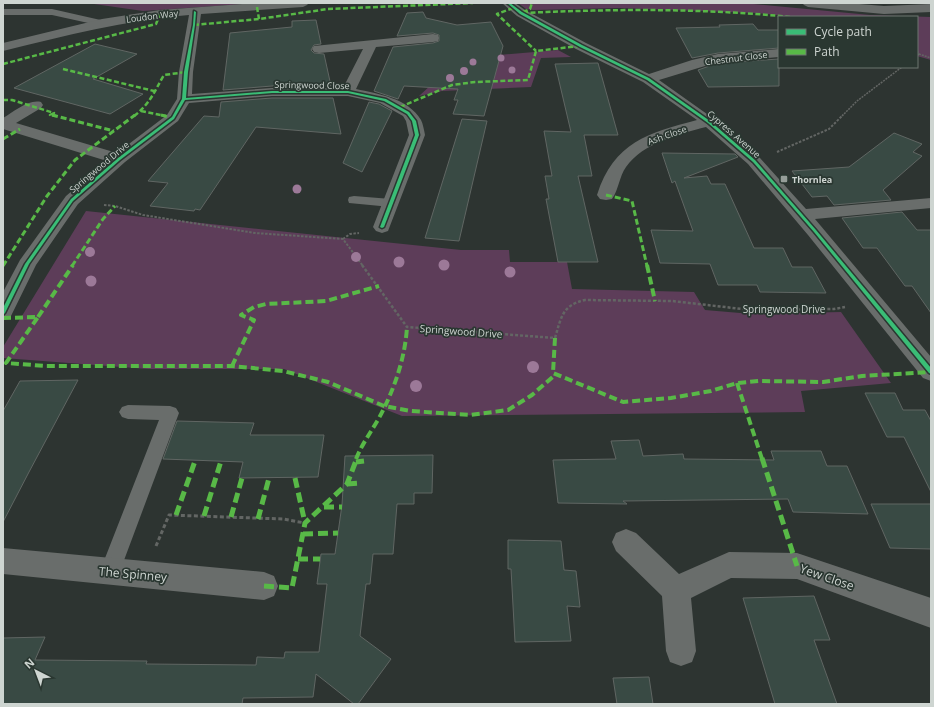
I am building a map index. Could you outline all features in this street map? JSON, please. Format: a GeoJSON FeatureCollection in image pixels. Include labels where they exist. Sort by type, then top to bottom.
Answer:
{"type":"FeatureCollection","features":[{"type":"Feature","properties":{"kind":"street","name":"Loudon Way"},"geometry":{"type":"LineString","coordinates":[[3,47],[102,23],[160,14],[303,3]]}},
{"type":"Feature","properties":{"kind":"street","name":"Cypress Avenue"},"geometry":{"type":"LineString","coordinates":[[508,3],[521,13],[648,80],[709,122],[754,161],[801,215],[931,372]]}},
{"type":"Feature","properties":{"kind":"street"},"geometry":{"type":"LineString","coordinates":[[808,3],[884,10],[931,8]]}},
{"type":"Feature","properties":{"kind":"street","name":"Springwood Drive"},"geometry":{"type":"LineString","coordinates":[[3,313],[27,264],[72,200],[119,159],[174,118],[184,98],[186,72],[195,12]]}},
{"type":"Feature","properties":{"kind":"street"},"geometry":{"type":"LineString","coordinates":[[319,49],[433,38]]}},
{"type":"Feature","properties":{"kind":"street","name":"Springwood Close"},"geometry":{"type":"LineString","coordinates":[[348,92],[371,45]]}},
{"type":"Feature","properties":{"kind":"street","name":"Chestnut Close"},"geometry":{"type":"LineString","coordinates":[[648,80],[697,63],[718,58],[778,53]]}},
{"type":"Feature","properties":{"kind":"street","name":"Springwood Close"},"geometry":{"type":"LineString","coordinates":[[184,98],[272,92],[348,92],[385,100],[408,113],[414,120],[417,135],[382,227]]}},
{"type":"Feature","properties":{"kind":"street","name":"Springwood Drive"},"geometry":{"type":"LineString","coordinates":[[4,124],[36,105]]}},
{"type":"Feature","properties":{"kind":"street","name":"Ash Close"},"geometry":{"type":"LineString","coordinates":[[606,196],[608,183],[620,162],[645,142],[670,132],[709,122]]}},
{"type":"Feature","properties":{"kind":"street","name":"Springwood Drive"},"geometry":{"type":"LineString","coordinates":[[4,124],[119,159]]}},
{"type":"Feature","properties":{"kind":"street"},"geometry":{"type":"LineString","coordinates":[[801,215],[931,203]]}},
{"type":"Feature","properties":{"kind":"street"},"geometry":{"type":"LineString","coordinates":[[626,542],[676,590],[681,651]]}},
{"type":"Feature","properties":{"kind":"street","name":"The Spinney"},"geometry":{"type":"LineString","coordinates":[[3,562],[114,561],[264,586]]}},
{"type":"Feature","properties":{"kind":"street","name":"Yew Close"},"geometry":{"type":"LineString","coordinates":[[676,590],[729,565],[797,566],[931,613]]}},
{"type":"Feature","properties":{"kind":"lane"},"geometry":{"type":"LineString","coordinates":[[3,12],[52,12],[102,23]]}},
{"type":"Feature","properties":{"kind":"lane"},"geometry":{"type":"LineString","coordinates":[[354,200],[391,203]]}},
{"type":"Feature","properties":{"kind":"lane"},"geometry":{"type":"LineString","coordinates":[[114,561],[170,413],[128,412]]}},
{"type":"Feature","properties":{"kind":"path"},"geometry":{"type":"LineString","coordinates":[[918,55],[931,58]]}},
{"type":"Feature","properties":{"kind":"path"},"geometry":{"type":"LineString","coordinates":[[754,161],[829,129],[857,101],[901,68]]}},
{"type":"Feature","properties":{"kind":"path"},"geometry":{"type":"LineString","coordinates":[[114,561],[152,554],[169,515],[283,519],[305,523]]}},
{"type":"Feature","properties":{"kind":"shaded area"},"geometry":{"type":"Polygon","coordinates":[[[87,3],[261,3],[143,11],[87,3]]]}},
{"type":"Feature","properties":{"kind":"shaded area"},"geometry":{"type":"Polygon","coordinates":[[[518,3],[743,3],[870,15],[900,16],[787,16],[756,13],[620,8],[526,9],[518,3]]]}},
{"type":"Feature","properties":{"kind":"shaded area"},"geometry":{"type":"Polygon","coordinates":[[[918,17],[931,17],[931,60],[918,56],[918,17]]]}},
{"type":"Feature","properties":{"kind":"shaded area"},"geometry":{"type":"Polygon","coordinates":[[[558,50],[571,57],[541,58],[531,87],[442,91],[419,96],[431,85],[439,60],[558,50]]]}},
{"type":"Feature","properties":{"kind":"shaded area"},"geometry":{"type":"Polygon","coordinates":[[[86,211],[461,250],[509,250],[510,262],[567,262],[572,289],[694,292],[705,310],[752,314],[841,312],[891,383],[801,391],[805,412],[402,416],[284,369],[148,369],[3,358],[3,347],[86,211]]]}},
{"type":"Feature","properties":{"kind":"building"},"geometry":{"type":"Polygon","coordinates":[[[423,12],[426,18],[457,25],[491,22],[503,46],[484,116],[453,114],[458,100],[454,100],[458,89],[404,86],[398,99],[374,91],[393,47],[433,43],[439,41],[439,35],[433,33],[397,36],[407,13],[423,12]]]}},
{"type":"Feature","properties":{"kind":"building"},"geometry":{"type":"Polygon","coordinates":[[[316,20],[321,44],[314,45],[311,50],[314,53],[324,54],[331,86],[272,86],[223,90],[230,33],[292,27],[292,21],[316,20]]]}},
{"type":"Feature","properties":{"kind":"building"},"geometry":{"type":"Polygon","coordinates":[[[753,24],[758,30],[778,30],[778,48],[718,53],[692,58],[676,28],[720,27],[719,25],[753,24]]]}},
{"type":"Feature","properties":{"kind":"building"},"geometry":{"type":"Polygon","coordinates":[[[95,44],[137,54],[93,79],[143,94],[110,114],[14,88],[95,44]]]}},
{"type":"Feature","properties":{"kind":"building"},"geometry":{"type":"Polygon","coordinates":[[[778,59],[779,86],[708,87],[698,70],[718,63],[778,59]]]}},
{"type":"Feature","properties":{"kind":"building"},"geometry":{"type":"Polygon","coordinates":[[[598,63],[618,135],[584,135],[592,176],[578,176],[598,262],[558,262],[546,199],[549,199],[545,176],[552,176],[544,131],[571,132],[555,64],[598,63]]]}},
{"type":"Feature","properties":{"kind":"building"},"geometry":{"type":"Polygon","coordinates":[[[272,98],[333,98],[341,134],[256,127],[200,210],[195,209],[194,211],[150,206],[168,183],[148,181],[204,116],[219,117],[221,102],[272,98]]]}},
{"type":"Feature","properties":{"kind":"building"},"geometry":{"type":"Polygon","coordinates":[[[369,102],[379,104],[392,111],[362,172],[343,163],[369,102]]]}},
{"type":"Feature","properties":{"kind":"building"},"geometry":{"type":"Polygon","coordinates":[[[462,119],[487,121],[459,241],[425,238],[462,119]]]}},
{"type":"Feature","properties":{"kind":"building"},"geometry":{"type":"Polygon","coordinates":[[[894,133],[922,144],[913,152],[922,156],[883,190],[891,200],[834,205],[827,196],[812,197],[792,171],[849,167],[894,133]]]}},
{"type":"Feature","properties":{"kind":"building"},"geometry":{"type":"Polygon","coordinates":[[[662,153],[735,154],[738,157],[684,178],[707,176],[711,184],[725,184],[754,248],[783,248],[792,267],[812,267],[826,293],[760,292],[757,285],[718,285],[710,264],[660,263],[651,230],[693,231],[675,181],[672,183],[662,153]]]}},
{"type":"Feature","properties":{"kind":"building"},"geometry":{"type":"Polygon","coordinates":[[[902,212],[917,230],[931,230],[931,313],[912,286],[905,286],[877,248],[863,248],[842,218],[902,212]]]}},
{"type":"Feature","properties":{"kind":"building"},"geometry":{"type":"Polygon","coordinates":[[[78,380],[3,522],[3,411],[20,381],[78,380]]]}},
{"type":"Feature","properties":{"kind":"building"},"geometry":{"type":"Polygon","coordinates":[[[865,393],[895,393],[903,410],[925,410],[931,421],[931,492],[904,437],[887,437],[865,393]]]}},
{"type":"Feature","properties":{"kind":"building"},"geometry":{"type":"Polygon","coordinates":[[[177,421],[254,423],[250,435],[324,435],[318,477],[239,478],[243,462],[163,459],[177,421]]]}},
{"type":"Feature","properties":{"kind":"building"},"geometry":{"type":"Polygon","coordinates":[[[639,440],[643,456],[683,454],[684,459],[774,460],[771,451],[821,451],[827,466],[847,466],[868,514],[793,512],[788,499],[623,501],[627,504],[558,503],[553,460],[616,459],[611,441],[639,440]]]}},
{"type":"Feature","properties":{"kind":"building"},"geometry":{"type":"Polygon","coordinates":[[[433,455],[432,493],[414,493],[414,504],[397,504],[393,554],[373,554],[370,584],[366,584],[360,636],[391,659],[358,704],[354,704],[316,674],[313,697],[243,698],[242,704],[3,704],[3,638],[45,637],[35,660],[147,661],[146,664],[256,665],[257,657],[284,658],[285,652],[319,652],[327,584],[317,584],[321,554],[335,554],[342,505],[345,456],[433,455]]]}},
{"type":"Feature","properties":{"kind":"building"},"geometry":{"type":"Polygon","coordinates":[[[871,504],[931,504],[931,549],[890,548],[871,504]]]}},
{"type":"Feature","properties":{"kind":"building"},"geometry":{"type":"Polygon","coordinates":[[[508,540],[561,541],[564,570],[576,571],[580,607],[567,606],[571,641],[515,642],[511,569],[508,569],[508,540]]]}},
{"type":"Feature","properties":{"kind":"building"},"geometry":{"type":"Polygon","coordinates":[[[814,596],[830,640],[814,640],[837,704],[775,704],[743,598],[814,596]]]}},
{"type":"Feature","properties":{"kind":"building"},"geometry":{"type":"Polygon","coordinates":[[[649,677],[653,704],[617,704],[613,678],[649,677]]]}},
{"type":"Feature","properties":{"kind":"marked path"},"geometry":{"type":"LineString","coordinates":[[194,25],[259,19],[328,9],[473,3]]}},
{"type":"Feature","properties":{"kind":"marked path"},"geometry":{"type":"LineString","coordinates":[[523,12],[530,9],[532,3]]}},
{"type":"Feature","properties":{"kind":"marked path"},"geometry":{"type":"LineString","coordinates":[[257,7],[259,19]]}},
{"type":"Feature","properties":{"kind":"marked path"},"geometry":{"type":"LineString","coordinates":[[513,8],[497,14],[536,51]]}},
{"type":"Feature","properties":{"kind":"marked path"},"geometry":{"type":"LineString","coordinates":[[523,13],[690,10],[779,16]]}},
{"type":"Feature","properties":{"kind":"marked path"},"geometry":{"type":"LineString","coordinates":[[3,64],[156,24],[160,14]]}},
{"type":"Feature","properties":{"kind":"marked path"},"geometry":{"type":"LineString","coordinates":[[400,107],[452,85],[475,82],[528,80],[536,51],[579,46]]}},
{"type":"Feature","properties":{"kind":"marked path"},"geometry":{"type":"LineString","coordinates":[[63,69],[154,91]]}},
{"type":"Feature","properties":{"kind":"marked path"},"geometry":{"type":"LineString","coordinates":[[3,266],[47,196],[75,160],[141,111],[153,97],[154,91],[164,75],[186,72]]}},
{"type":"Feature","properties":{"kind":"marked path"},"geometry":{"type":"LineString","coordinates":[[3,100],[12,100],[54,113],[50,115],[114,131]]}},
{"type":"Feature","properties":{"kind":"marked path"},"geometry":{"type":"LineString","coordinates":[[141,111],[173,118]]}},
{"type":"Feature","properties":{"kind":"marked path"},"geometry":{"type":"LineString","coordinates":[[3,139],[20,129]]}},
{"type":"Feature","properties":{"kind":"marked path"},"geometry":{"type":"LineString","coordinates":[[606,195],[632,201],[655,301]]}},
{"type":"Feature","properties":{"kind":"marked path"},"geometry":{"type":"LineString","coordinates":[[38,317],[103,219],[115,206]]}},
{"type":"Feature","properties":{"kind":"marked path"},"geometry":{"type":"LineString","coordinates":[[232,366],[254,320],[241,315],[254,307],[266,304],[326,301],[379,286]]}},
{"type":"Feature","properties":{"kind":"marked path"},"geometry":{"type":"LineString","coordinates":[[3,318],[38,317],[6,363],[46,366],[232,366],[283,371],[328,382],[384,406],[411,411],[470,415],[508,410],[532,395],[556,374]]}},
{"type":"Feature","properties":{"kind":"marked path"},"geometry":{"type":"LineString","coordinates":[[264,586],[292,588],[305,523],[347,484],[361,446],[378,420],[392,392],[406,341],[407,327]]}},
{"type":"Feature","properties":{"kind":"marked path"},"geometry":{"type":"LineString","coordinates":[[555,338],[553,373],[623,402],[671,398],[711,391],[737,383],[759,381],[823,382],[862,376],[931,372]]}},
{"type":"Feature","properties":{"kind":"marked path"},"geometry":{"type":"LineString","coordinates":[[737,383],[797,566]]}},
{"type":"Feature","properties":{"kind":"marked path"},"geometry":{"type":"LineString","coordinates":[[176,515],[195,461]]}},
{"type":"Feature","properties":{"kind":"marked path"},"geometry":{"type":"LineString","coordinates":[[204,516],[221,461]]}},
{"type":"Feature","properties":{"kind":"marked path"},"geometry":{"type":"LineString","coordinates":[[356,462],[364,461]]}},
{"type":"Feature","properties":{"kind":"marked path"},"geometry":{"type":"LineString","coordinates":[[231,517],[242,478]]}},
{"type":"Feature","properties":{"kind":"marked path"},"geometry":{"type":"LineString","coordinates":[[258,519],[269,478]]}},
{"type":"Feature","properties":{"kind":"marked path"},"geometry":{"type":"LineString","coordinates":[[295,478],[305,523]]}},
{"type":"Feature","properties":{"kind":"marked path"},"geometry":{"type":"LineString","coordinates":[[347,484],[361,483]]}},
{"type":"Feature","properties":{"kind":"marked path"},"geometry":{"type":"LineString","coordinates":[[324,507],[342,507]]}},
{"type":"Feature","properties":{"kind":"marked path"},"geometry":{"type":"LineString","coordinates":[[303,534],[338,533]]}},
{"type":"Feature","properties":{"kind":"marked path"},"geometry":{"type":"LineString","coordinates":[[298,559],[320,559]]}},
{"type":"Feature","properties":{"kind":"cycle path"},"geometry":{"type":"LineString","coordinates":[[508,3],[521,13],[581,46],[648,79],[709,122],[754,161],[815,231],[931,372]]}},
{"type":"Feature","properties":{"kind":"cycle path"},"geometry":{"type":"LineString","coordinates":[[3,313],[27,264],[72,200],[119,159],[173,118],[184,99],[186,72],[195,12]]}},
{"type":"Feature","properties":{"kind":"cycle path"},"geometry":{"type":"LineString","coordinates":[[184,99],[272,92],[348,92],[385,100],[408,113],[414,121],[417,135],[382,227]]}},
{"type":"Feature","properties":{"kind":"place","name":"Thornlea"},"geometry":{"type":"Point","coordinates":[784,179]}}]}
